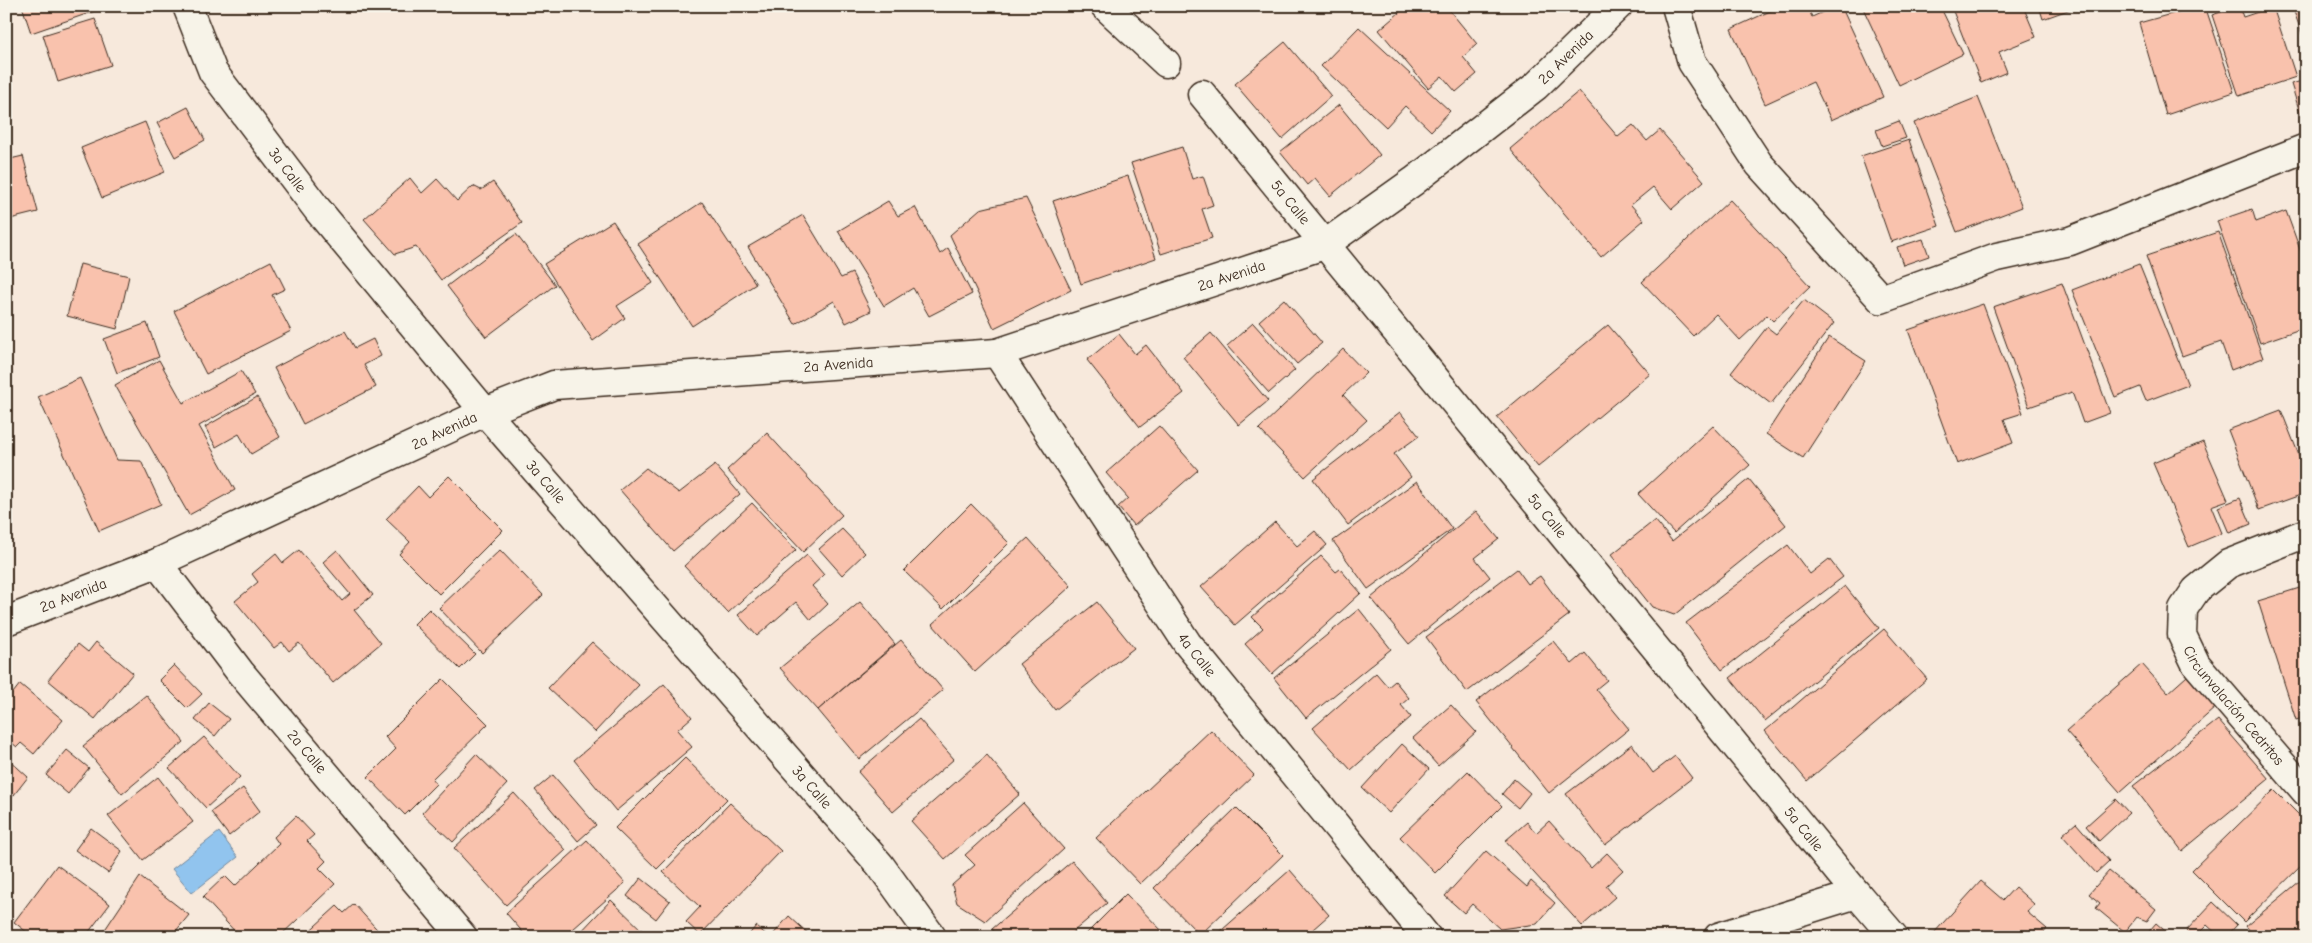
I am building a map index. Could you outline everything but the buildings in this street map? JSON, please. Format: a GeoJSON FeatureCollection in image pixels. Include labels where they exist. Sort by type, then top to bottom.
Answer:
{"type":"FeatureCollection","features":[{"type":"Feature","properties":{"kind":"street","name":"3a Calle"},"geometry":{"type":"LineString","coordinates":[[187,6],[213,72],[317,209],[485,412],[880,865],[932,937]]}},
{"type":"Feature","properties":{"kind":"street"},"geometry":{"type":"LineString","coordinates":[[1105,6],[1166,63]]}},
{"type":"Feature","properties":{"kind":"street","name":"2a Avenida"},"geometry":{"type":"LineString","coordinates":[[6,622],[157,563],[485,412],[554,385],[997,353],[1324,245],[1414,181],[1536,86],[1618,6]]}},
{"type":"Feature","properties":{"kind":"street"},"geometry":{"type":"LineString","coordinates":[[1676,6],[1692,62],[1759,164],[1881,298],[1997,257],[2070,241],[2306,148]]}},
{"type":"Feature","properties":{"kind":"street","name":"5a Calle"},"geometry":{"type":"LineString","coordinates":[[1202,94],[1324,245],[1894,937]]}},
{"type":"Feature","properties":{"kind":"street","name":"4a Calle"},"geometry":{"type":"LineString","coordinates":[[997,353],[1187,644],[1427,937]]}},
{"type":"Feature","properties":{"kind":"street","name":"Circunvalación Cedritos"},"geometry":{"type":"LineString","coordinates":[[2306,533],[2228,564],[2196,590],[2183,610],[2182,635],[2196,664],[2306,792]]}},
{"type":"Feature","properties":{"kind":"street","name":"2a Calle"},"geometry":{"type":"LineString","coordinates":[[157,563],[240,672],[463,937]]}},
{"type":"Feature","properties":{"kind":"street"},"geometry":{"type":"LineString","coordinates":[[1718,937],[1857,894]]}},
{"type":"Feature","properties":{"kind":"water"},"geometry":{"type":"Polygon","coordinates":[[[219,832],[238,857],[192,893],[172,869],[219,832]]]}}]}
